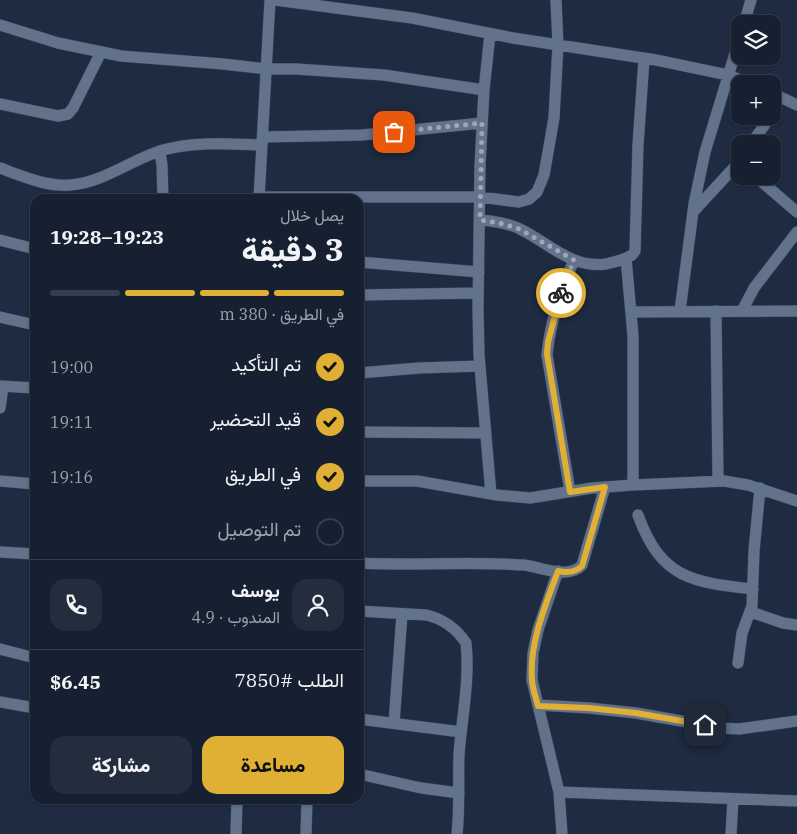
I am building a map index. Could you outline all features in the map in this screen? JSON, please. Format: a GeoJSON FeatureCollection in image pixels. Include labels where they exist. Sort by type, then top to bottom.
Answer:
{"type":"FeatureCollection","features":[{"type":"Feature","properties":{"kind":"street"},"geometry":{"type":"LineString","coordinates":[[259,194],[270,0]]}},
{"type":"Feature","properties":{"kind":"street"},"geometry":{"type":"LineString","coordinates":[[275,0],[412,18],[490,34],[644,59],[731,76]]}},
{"type":"Feature","properties":{"kind":"street"},"geometry":{"type":"LineString","coordinates":[[364,198],[480,197],[518,202],[529,199],[537,192],[544,175],[554,118],[558,45],[556,0]]}},
{"type":"Feature","properties":{"kind":"street"},"geometry":{"type":"LineString","coordinates":[[747,15],[751,0]]}},
{"type":"Feature","properties":{"kind":"street"},"geometry":{"type":"LineString","coordinates":[[0,25],[58,43],[121,56],[266,69],[384,74],[484,90]]}},
{"type":"Feature","properties":{"kind":"street"},"geometry":{"type":"LineString","coordinates":[[490,34],[482,123],[478,293],[480,366],[492,494]]}},
{"type":"Feature","properties":{"kind":"street"},"geometry":{"type":"LineString","coordinates":[[0,104],[58,116],[68,114],[73,108],[101,52]]}},
{"type":"Feature","properties":{"kind":"street"},"geometry":{"type":"LineString","coordinates":[[480,220],[519,229],[574,260],[591,265],[599,265],[632,255],[635,251],[638,145],[644,59]]}},
{"type":"Feature","properties":{"kind":"street"},"geometry":{"type":"LineString","coordinates":[[680,312],[693,212],[705,152],[731,65]]}},
{"type":"Feature","properties":{"kind":"street"},"geometry":{"type":"LineString","coordinates":[[781,96],[797,105]]}},
{"type":"Feature","properties":{"kind":"street"},"geometry":{"type":"LineString","coordinates":[[781,104],[785,98]]}},
{"type":"Feature","properties":{"kind":"street"},"geometry":{"type":"LineString","coordinates":[[0,168],[42,182],[69,185],[96,178],[160,152],[175,148],[210,144],[362,135],[482,123]]}},
{"type":"Feature","properties":{"kind":"street"},"geometry":{"type":"LineString","coordinates":[[160,152],[163,194]]}},
{"type":"Feature","properties":{"kind":"street"},"geometry":{"type":"LineString","coordinates":[[693,212],[731,171]]}},
{"type":"Feature","properties":{"kind":"street"},"geometry":{"type":"LineString","coordinates":[[766,185],[797,212]]}},
{"type":"Feature","properties":{"kind":"street"},"geometry":{"type":"LineString","coordinates":[[742,311],[754,288],[797,232]]}},
{"type":"Feature","properties":{"kind":"street"},"geometry":{"type":"LineString","coordinates":[[1,244],[30,248]]}},
{"type":"Feature","properties":{"kind":"street"},"geometry":{"type":"LineString","coordinates":[[626,258],[633,336],[633,485]]}},
{"type":"Feature","properties":{"kind":"street"},"geometry":{"type":"LineString","coordinates":[[570,492],[547,354],[548,342],[562,289],[574,260]]}},
{"type":"Feature","properties":{"kind":"street"},"geometry":{"type":"LineString","coordinates":[[364,262],[479,272]]}},
{"type":"Feature","properties":{"kind":"street"},"geometry":{"type":"LineString","coordinates":[[364,295],[478,293]]}},
{"type":"Feature","properties":{"kind":"street"},"geometry":{"type":"LineString","coordinates":[[716,311],[718,481]]}},
{"type":"Feature","properties":{"kind":"street"},"geometry":{"type":"LineString","coordinates":[[631,312],[797,311]]}},
{"type":"Feature","properties":{"kind":"street"},"geometry":{"type":"LineString","coordinates":[[0,317],[30,324]]}},
{"type":"Feature","properties":{"kind":"street"},"geometry":{"type":"LineString","coordinates":[[364,373],[480,366]]}},
{"type":"Feature","properties":{"kind":"street"},"geometry":{"type":"LineString","coordinates":[[0,408],[2,386],[30,388]]}},
{"type":"Feature","properties":{"kind":"street"},"geometry":{"type":"LineString","coordinates":[[364,432],[486,433]]}},
{"type":"Feature","properties":{"kind":"street"},"geometry":{"type":"LineString","coordinates":[[0,481],[30,484]]}},
{"type":"Feature","properties":{"kind":"street"},"geometry":{"type":"LineString","coordinates":[[364,481],[417,481],[492,494],[530,498],[605,487],[718,481],[760,488],[797,501]]}},
{"type":"Feature","properties":{"kind":"street"},"geometry":{"type":"LineString","coordinates":[[364,563],[506,564],[571,572],[582,566],[605,487]]}},
{"type":"Feature","properties":{"kind":"street"},"geometry":{"type":"LineString","coordinates":[[738,663],[742,633],[751,612],[754,589],[754,551],[760,488]]}},
{"type":"Feature","properties":{"kind":"street"},"geometry":{"type":"LineString","coordinates":[[638,515],[645,535],[655,551],[677,571],[692,579],[715,585],[754,589]]}},
{"type":"Feature","properties":{"kind":"street"},"geometry":{"type":"LineString","coordinates":[[0,552],[30,554]]}},
{"type":"Feature","properties":{"kind":"street"},"geometry":{"type":"LineString","coordinates":[[558,571],[546,605],[533,653],[532,680],[559,792],[562,834]]}},
{"type":"Feature","properties":{"kind":"street"},"geometry":{"type":"LineString","coordinates":[[364,610],[426,615],[437,618],[450,625],[466,643],[466,682],[457,834]]}},
{"type":"Feature","properties":{"kind":"street"},"geometry":{"type":"LineString","coordinates":[[751,612],[797,625]]}},
{"type":"Feature","properties":{"kind":"street"},"geometry":{"type":"LineString","coordinates":[[394,723],[402,614]]}},
{"type":"Feature","properties":{"kind":"street"},"geometry":{"type":"LineString","coordinates":[[0,648],[30,657]]}},
{"type":"Feature","properties":{"kind":"street"},"geometry":{"type":"LineString","coordinates":[[0,702],[30,707]]}},
{"type":"Feature","properties":{"kind":"street"},"geometry":{"type":"LineString","coordinates":[[538,706],[589,708],[636,713],[721,728],[739,729],[797,721]]}},
{"type":"Feature","properties":{"kind":"street"},"geometry":{"type":"LineString","coordinates":[[364,720],[462,732]]}},
{"type":"Feature","properties":{"kind":"street"},"geometry":{"type":"LineString","coordinates":[[364,775],[421,788],[459,793]]}},
{"type":"Feature","properties":{"kind":"street"},"geometry":{"type":"LineString","coordinates":[[559,792],[797,801]]}},
{"type":"Feature","properties":{"kind":"street"},"geometry":{"type":"LineString","coordinates":[[732,834],[733,799]]}},
{"type":"Feature","properties":{"kind":"street"},"geometry":{"type":"LineString","coordinates":[[236,834],[237,804]]}},
{"type":"Feature","properties":{"kind":"street"},"geometry":{"type":"LineString","coordinates":[[306,834],[307,804]]}},
{"type":"Feature","properties":{"kind":"way so far"},"geometry":{"type":"LineString","coordinates":[[394,132],[482,123],[480,220],[494,221],[519,229],[574,260],[561,293]]}},
{"type":"Feature","properties":{"kind":"route"},"geometry":{"type":"LineString","coordinates":[[561,293],[548,342],[547,354],[570,492],[605,487],[582,566],[571,572],[558,571],[538,630],[533,653],[532,680],[538,706],[589,708],[636,713],[705,725]]}}]}
